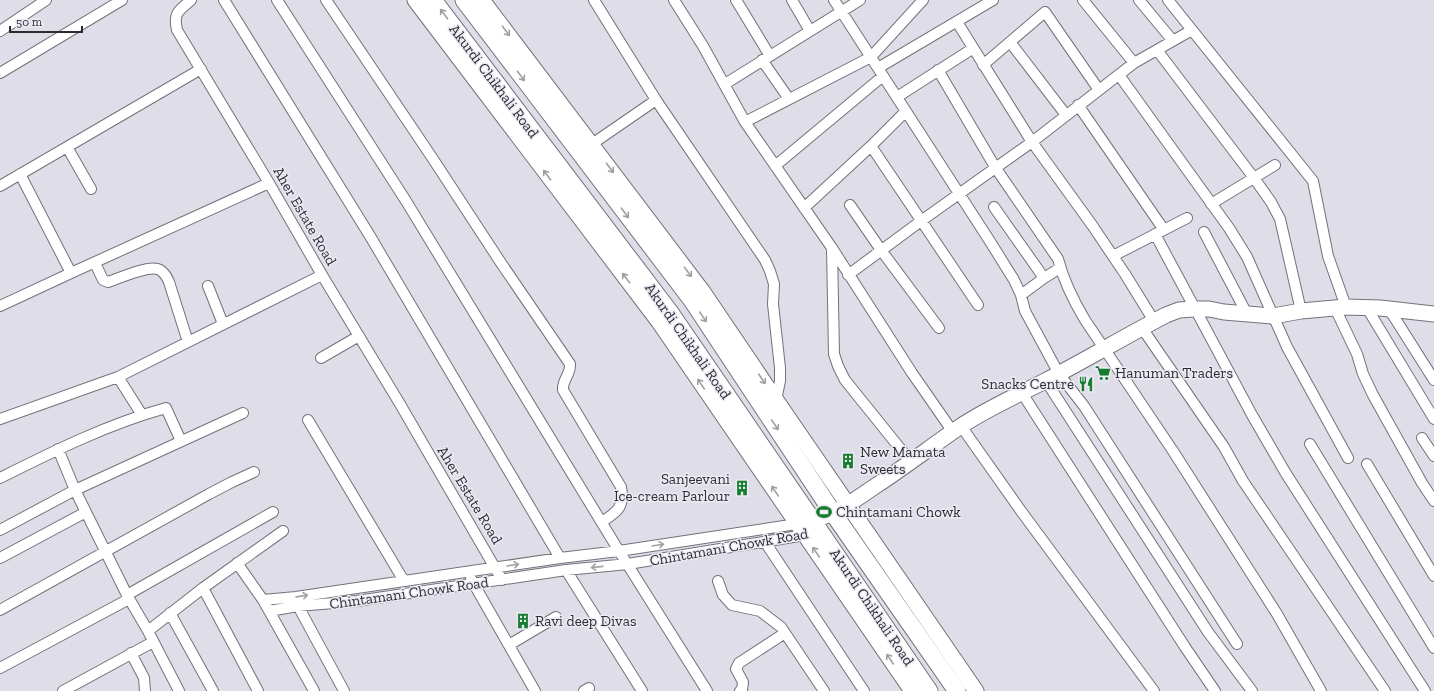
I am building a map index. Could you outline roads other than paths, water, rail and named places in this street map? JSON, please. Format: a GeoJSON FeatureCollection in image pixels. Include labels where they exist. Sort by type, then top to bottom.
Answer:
{"type":"FeatureCollection","features":[{"type":"Feature","properties":{"kind":"main road","name":"Akurdi Chikhali Road"},"geometry":{"type":"LineString","coordinates":[[433,0],[671,314],[808,528],[929,691]]}},
{"type":"Feature","properties":{"kind":"main road","name":"Akurdi Chikhali Road"},"geometry":{"type":"LineString","coordinates":[[464,0],[692,300],[837,517],[957,691]]}},
{"type":"Feature","properties":{"kind":"street"},"geometry":{"type":"LineString","coordinates":[[0,31],[46,0]]}},
{"type":"Feature","properties":{"kind":"street"},"geometry":{"type":"LineString","coordinates":[[0,73],[122,0]]}},
{"type":"Feature","properties":{"kind":"street","name":"Aher Estate Road"},"geometry":{"type":"LineString","coordinates":[[191,0],[179,10],[175,19],[177,30],[269,183],[502,580]]}},
{"type":"Feature","properties":{"kind":"street"},"geometry":{"type":"LineString","coordinates":[[224,0],[374,243],[560,558]]}},
{"type":"Feature","properties":{"kind":"street"},"geometry":{"type":"LineString","coordinates":[[277,0],[410,207],[619,551],[707,691]]}},
{"type":"Feature","properties":{"kind":"street"},"geometry":{"type":"LineString","coordinates":[[326,0],[570,364],[570,368],[562,384],[562,390],[621,487],[621,504],[616,512],[602,522]]}},
{"type":"Feature","properties":{"kind":"street"},"geometry":{"type":"LineString","coordinates":[[415,0],[659,322],[808,528],[912,691]]}},
{"type":"Feature","properties":{"kind":"street"},"geometry":{"type":"LineString","coordinates":[[482,0],[703,292],[976,691]]}},
{"type":"Feature","properties":{"kind":"street"},"geometry":{"type":"LineString","coordinates":[[594,0],[656,100],[765,260],[774,284],[773,304],[780,368],[780,381],[776,400]]}},
{"type":"Feature","properties":{"kind":"street"},"geometry":{"type":"LineString","coordinates":[[674,0],[725,84],[745,122],[832,248],[912,373],[1021,511],[1154,691]]}},
{"type":"Feature","properties":{"kind":"street"},"geometry":{"type":"LineString","coordinates":[[736,0],[789,99]]}},
{"type":"Feature","properties":{"kind":"street"},"geometry":{"type":"LineString","coordinates":[[792,0],[810,31]]}},
{"type":"Feature","properties":{"kind":"street"},"geometry":{"type":"LineString","coordinates":[[834,0],[991,242],[1014,280],[1021,295],[1025,310],[1059,374],[1084,406],[1237,644]]}},
{"type":"Feature","properties":{"kind":"street"},"geometry":{"type":"LineString","coordinates":[[725,84],[860,0]]}},
{"type":"Feature","properties":{"kind":"street"},"geometry":{"type":"LineString","coordinates":[[745,122],[871,57],[923,0]]}},
{"type":"Feature","properties":{"kind":"street"},"geometry":{"type":"LineString","coordinates":[[775,166],[880,72],[992,0]]}},
{"type":"Feature","properties":{"kind":"street"},"geometry":{"type":"LineString","coordinates":[[1083,0],[1134,63]]}},
{"type":"Feature","properties":{"kind":"street"},"geometry":{"type":"LineString","coordinates":[[1139,0],[1173,41]]}},
{"type":"Feature","properties":{"kind":"street"},"geometry":{"type":"LineString","coordinates":[[1168,0],[1313,181],[1340,308],[1364,374],[1373,394],[1422,483],[1434,501]]}},
{"type":"Feature","properties":{"kind":"street"},"geometry":{"type":"LineString","coordinates":[[983,65],[1045,12],[1099,90]]}},
{"type":"Feature","properties":{"kind":"street"},"geometry":{"type":"LineString","coordinates":[[956,22],[1032,142],[1113,256],[1148,324],[1224,447],[1243,481],[1385,691]]}},
{"type":"Feature","properties":{"kind":"street"},"geometry":{"type":"LineString","coordinates":[[848,275],[995,167],[1032,142],[1134,63],[1192,30]]}},
{"type":"Feature","properties":{"kind":"street"},"geometry":{"type":"LineString","coordinates":[[1010,42],[1066,115]]}},
{"type":"Feature","properties":{"kind":"street"},"geometry":{"type":"LineString","coordinates":[[897,97],[972,49]]}},
{"type":"Feature","properties":{"kind":"street"},"geometry":{"type":"LineString","coordinates":[[1157,50],[1271,202],[1280,219],[1301,311]]}},
{"type":"Feature","properties":{"kind":"street"},"geometry":{"type":"LineString","coordinates":[[0,186],[201,68]]}},
{"type":"Feature","properties":{"kind":"street"},"geometry":{"type":"LineString","coordinates":[[938,70],[995,167],[1058,259],[1062,276],[1072,298],[1085,320],[1178,458],[1276,614],[1321,691]]}},
{"type":"Feature","properties":{"kind":"street"},"geometry":{"type":"LineString","coordinates":[[1119,75],[1247,257],[1296,365],[1348,458]]}},
{"type":"Feature","properties":{"kind":"street"},"geometry":{"type":"LineString","coordinates":[[592,144],[656,100]]}},
{"type":"Feature","properties":{"kind":"street"},"geometry":{"type":"LineString","coordinates":[[1078,105],[1160,232],[1194,309],[1285,472],[1425,691]]}},
{"type":"Feature","properties":{"kind":"street"},"geometry":{"type":"LineString","coordinates":[[804,208],[871,146],[906,110]]}},
{"type":"Feature","properties":{"kind":"street"},"geometry":{"type":"LineString","coordinates":[[67,146],[91,189]]}},
{"type":"Feature","properties":{"kind":"street"},"geometry":{"type":"LineString","coordinates":[[871,146],[978,305]]}},
{"type":"Feature","properties":{"kind":"street"},"geometry":{"type":"LineString","coordinates":[[1211,204],[1275,165]]}},
{"type":"Feature","properties":{"kind":"street"},"geometry":{"type":"LineString","coordinates":[[20,174],[71,273]]}},
{"type":"Feature","properties":{"kind":"street"},"geometry":{"type":"LineString","coordinates":[[0,306],[269,183]]}},
{"type":"Feature","properties":{"kind":"street"},"geometry":{"type":"LineString","coordinates":[[850,205],[881,250],[939,328]]}},
{"type":"Feature","properties":{"kind":"street"},"geometry":{"type":"LineString","coordinates":[[994,207],[1044,278]]}},
{"type":"Feature","properties":{"kind":"street"},"geometry":{"type":"LineString","coordinates":[[1113,256],[1187,218]]}},
{"type":"Feature","properties":{"kind":"street"},"geometry":{"type":"LineString","coordinates":[[1204,232],[1247,314]]}},
{"type":"Feature","properties":{"kind":"street"},"geometry":{"type":"LineString","coordinates":[[832,248],[834,349],[838,366],[845,380],[911,462]]}},
{"type":"Feature","properties":{"kind":"street"},"geometry":{"type":"LineString","coordinates":[[95,262],[104,280],[108,282],[151,268],[159,269],[165,273],[188,342]]}},
{"type":"Feature","properties":{"kind":"street"},"geometry":{"type":"LineString","coordinates":[[1021,295],[1060,268]]}},
{"type":"Feature","properties":{"kind":"street"},"geometry":{"type":"LineString","coordinates":[[0,419],[118,377],[322,275]]}},
{"type":"Feature","properties":{"kind":"street"},"geometry":{"type":"LineString","coordinates":[[208,286],[223,324]]}},
{"type":"Feature","properties":{"kind":"street","name":"Chintamani Chowk Road"},"geometry":{"type":"LineString","coordinates":[[269,611],[298,606],[357,601],[566,570],[628,564],[764,542],[808,528],[837,517],[848,504],[957,429],[995,406],[1046,381],[1148,324],[1179,310],[1208,309],[1224,312],[1273,316],[1301,311],[1340,308],[1367,308],[1434,314]]}},
{"type":"Feature","properties":{"kind":"street"},"geometry":{"type":"LineString","coordinates":[[1367,308],[1434,419]]}},
{"type":"Feature","properties":{"kind":"street"},"geometry":{"type":"LineString","coordinates":[[1390,309],[1434,380]]}},
{"type":"Feature","properties":{"kind":"street"},"geometry":{"type":"LineString","coordinates":[[321,358],[359,336]]}},
{"type":"Feature","properties":{"kind":"street"},"geometry":{"type":"LineString","coordinates":[[118,377],[142,415]]}},
{"type":"Feature","properties":{"kind":"street"},"geometry":{"type":"LineString","coordinates":[[1046,381],[1126,507],[1216,642],[1252,691]]}},
{"type":"Feature","properties":{"kind":"street"},"geometry":{"type":"LineString","coordinates":[[1022,393],[1185,647],[1215,691]]}},
{"type":"Feature","properties":{"kind":"street"},"geometry":{"type":"LineString","coordinates":[[0,478],[58,449],[142,415],[166,408],[181,441]]}},
{"type":"Feature","properties":{"kind":"street"},"geometry":{"type":"LineString","coordinates":[[0,530],[75,490],[243,413]]}},
{"type":"Feature","properties":{"kind":"street"},"geometry":{"type":"LineString","coordinates":[[308,420],[404,581]]}},
{"type":"Feature","properties":{"kind":"street"},"geometry":{"type":"LineString","coordinates":[[1422,438],[1434,456]]}},
{"type":"Feature","properties":{"kind":"street"},"geometry":{"type":"LineString","coordinates":[[1310,444],[1434,648]]}},
{"type":"Feature","properties":{"kind":"street"},"geometry":{"type":"LineString","coordinates":[[58,449],[75,490],[128,597],[148,631],[179,691]]}},
{"type":"Feature","properties":{"kind":"street"},"geometry":{"type":"LineString","coordinates":[[1367,464],[1434,576]]}},
{"type":"Feature","properties":{"kind":"street"},"geometry":{"type":"LineString","coordinates":[[0,610],[209,494],[254,472]]}},
{"type":"Feature","properties":{"kind":"street"},"geometry":{"type":"LineString","coordinates":[[0,558],[86,512]]}},
{"type":"Feature","properties":{"kind":"street"},"geometry":{"type":"LineString","coordinates":[[0,668],[128,597],[273,512]]}},
{"type":"Feature","properties":{"kind":"street","name":"Chintamani Chowk Road"},"geometry":{"type":"LineString","coordinates":[[263,600],[296,597],[560,558],[808,528]]}},
{"type":"Feature","properties":{"kind":"street"},"geometry":{"type":"LineString","coordinates":[[148,631],[203,588],[283,531]]}},
{"type":"Feature","properties":{"kind":"street"},"geometry":{"type":"LineString","coordinates":[[764,542],[864,691]]}},
{"type":"Feature","properties":{"kind":"street"},"geometry":{"type":"LineString","coordinates":[[237,564],[263,600],[314,691]]}},
{"type":"Feature","properties":{"kind":"street"},"geometry":{"type":"LineString","coordinates":[[566,570],[642,691]]}},
{"type":"Feature","properties":{"kind":"street"},"geometry":{"type":"LineString","coordinates":[[467,572],[535,691]]}},
{"type":"Feature","properties":{"kind":"street"},"geometry":{"type":"LineString","coordinates":[[718,581],[723,595],[732,605],[760,611],[781,627],[824,691]]}},
{"type":"Feature","properties":{"kind":"street"},"geometry":{"type":"LineString","coordinates":[[203,588],[258,691]]}},
{"type":"Feature","properties":{"kind":"street"},"geometry":{"type":"LineString","coordinates":[[298,606],[344,691]]}},
{"type":"Feature","properties":{"kind":"street"},"geometry":{"type":"LineString","coordinates":[[170,613],[213,691]]}},
{"type":"Feature","properties":{"kind":"street"},"geometry":{"type":"LineString","coordinates":[[509,645],[556,617]]}},
{"type":"Feature","properties":{"kind":"street"},"geometry":{"type":"LineString","coordinates":[[1216,642],[1229,632]]}},
{"type":"Feature","properties":{"kind":"street"},"geometry":{"type":"LineString","coordinates":[[740,691],[742,690],[744,682],[736,669],[739,663],[785,633]]}},
{"type":"Feature","properties":{"kind":"street"},"geometry":{"type":"LineString","coordinates":[[63,691],[153,642]]}},
{"type":"Feature","properties":{"kind":"street"},"geometry":{"type":"LineString","coordinates":[[131,653],[144,678],[145,691]]}},
{"type":"Feature","properties":{"kind":"place","name":"Hanuman Traders"},"geometry":{"type":"Point","coordinates":[1103,373]}},
{"type":"Feature","properties":{"kind":"place","name":"Snacks Centre"},"geometry":{"type":"Point","coordinates":[1086,384]}},
{"type":"Feature","properties":{"kind":"place","name":"New Mamata Sweets"},"geometry":{"type":"Point","coordinates":[848,461]}},
{"type":"Feature","properties":{"kind":"place","name":"Sanjeevani Ice-cream Parlour"},"geometry":{"type":"Point","coordinates":[742,488]}},
{"type":"Feature","properties":{"kind":"place","name":"Chintamani Chowk"},"geometry":{"type":"Point","coordinates":[824,512]}},
{"type":"Feature","properties":{"kind":"place","name":"Ravi deep Divas"},"geometry":{"type":"Point","coordinates":[523,621]}}]}
